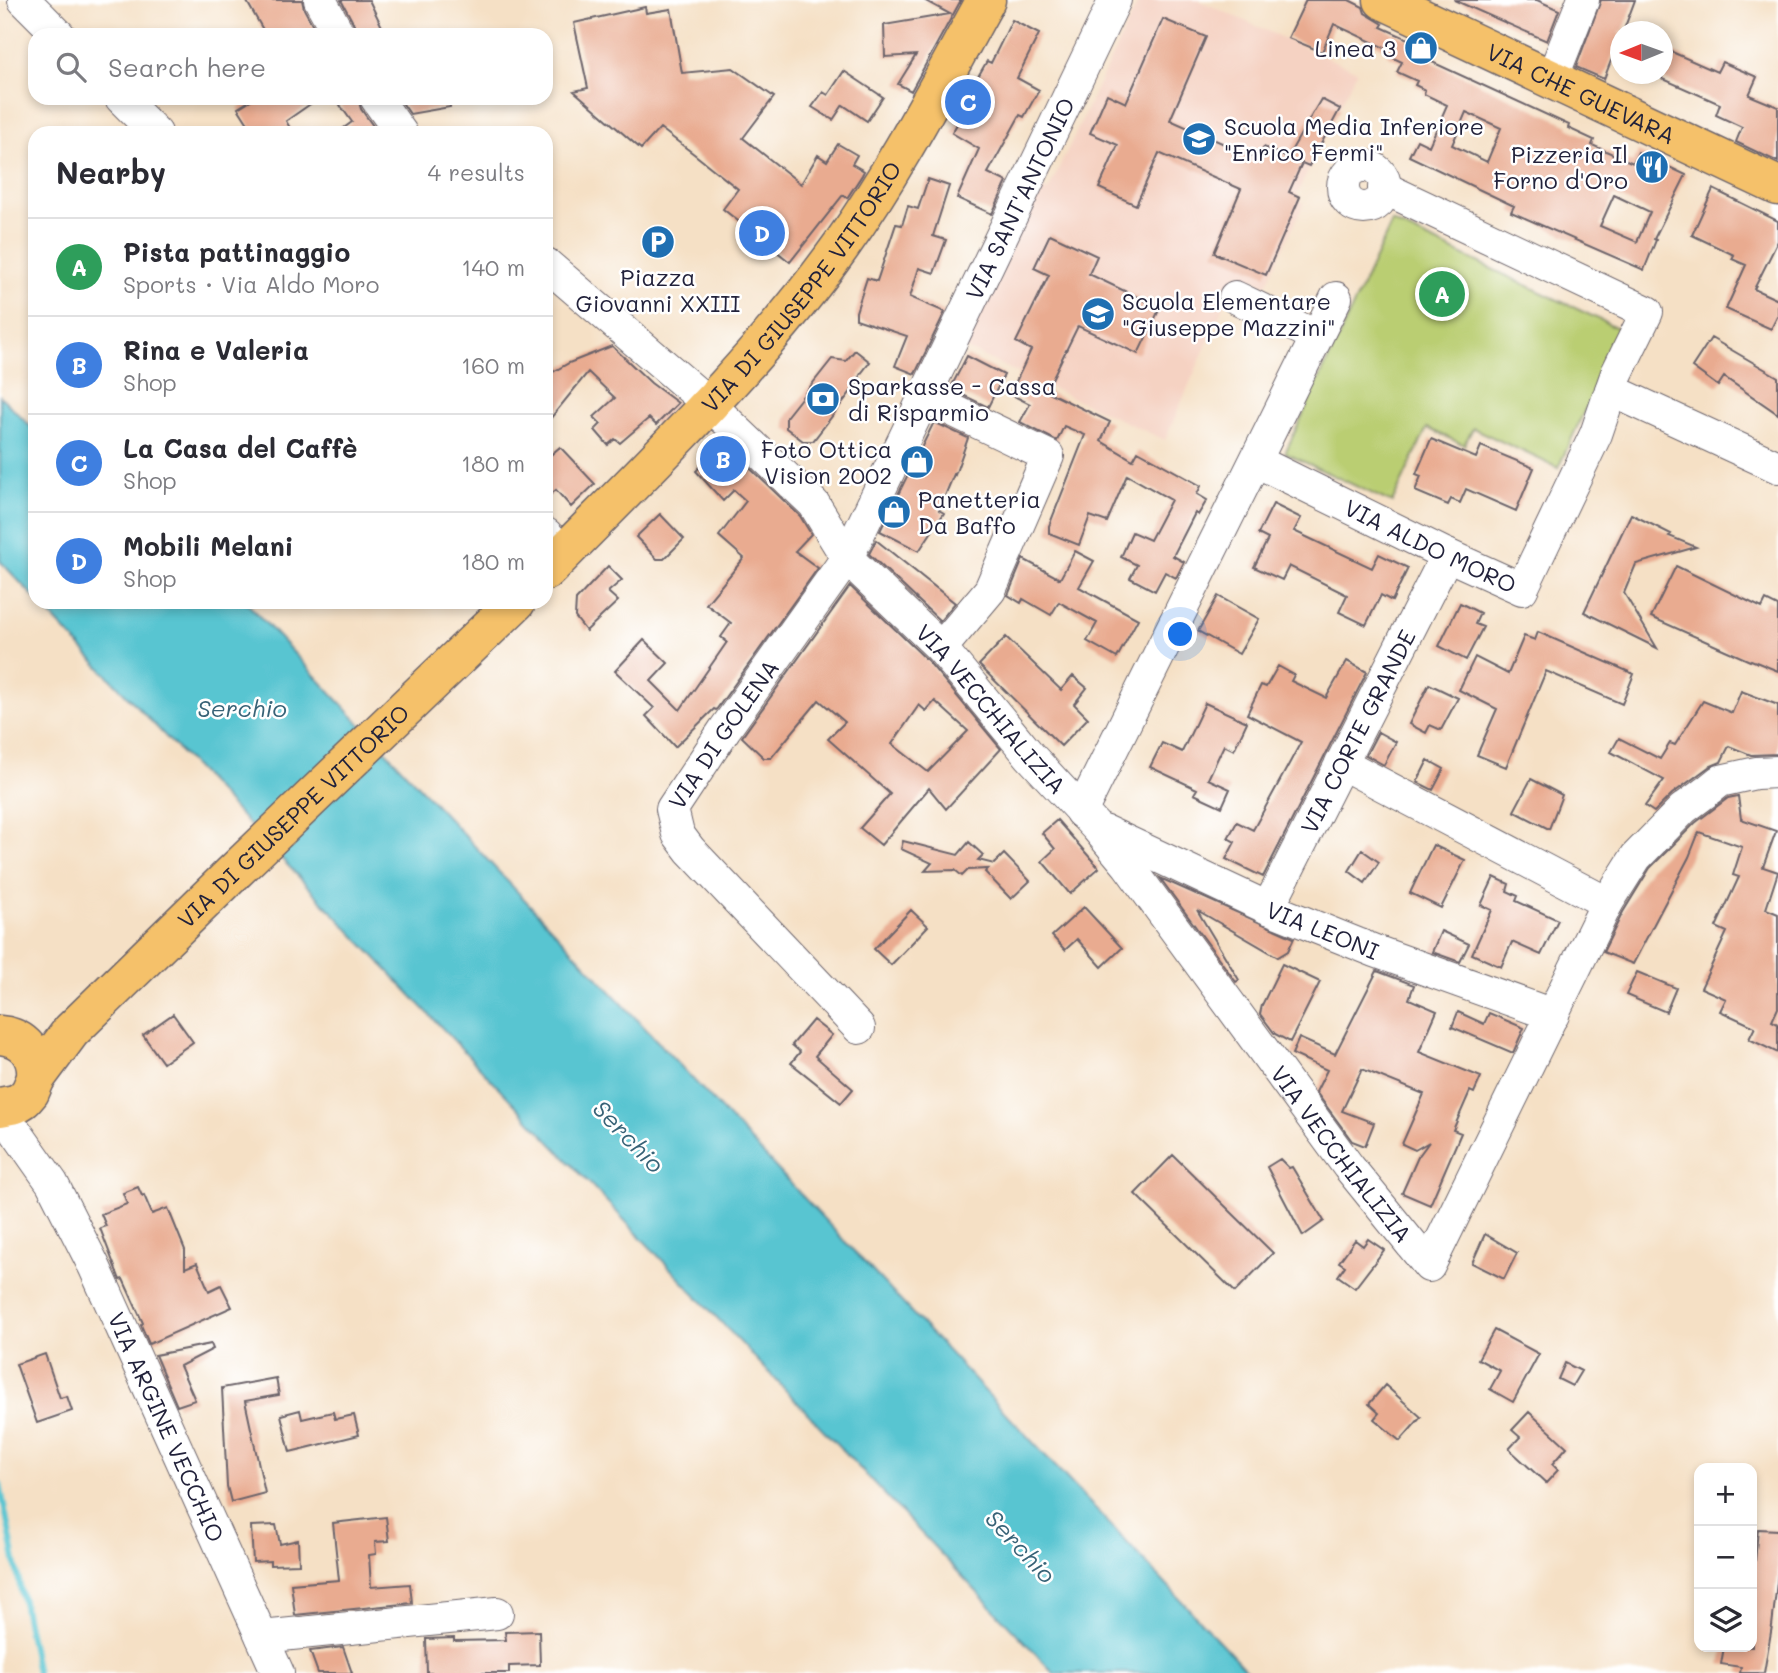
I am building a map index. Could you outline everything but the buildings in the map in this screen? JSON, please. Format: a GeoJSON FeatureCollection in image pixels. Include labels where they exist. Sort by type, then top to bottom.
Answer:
{"type":"FeatureCollection","features":[{"type":"Feature","properties":{"kind":"main road","name":"VIA DI GIUSEPPE VITTORIO"},"geometry":{"type":"LineString","coordinates":[[553,552],[709,404],[782,322],[860,219],[889,173],[986,0]]}},
{"type":"Feature","properties":{"kind":"main road","name":"VIA CHE GUEVARA"},"geometry":{"type":"LineString","coordinates":[[1383,0],[1778,186]]}},
{"type":"Feature","properties":{"kind":"main road","name":"VIA DI GIUSEPPE VITTORIO"},"geometry":{"type":"LineString","coordinates":[[16,1097],[71,1031],[509,609]]}},
{"type":"Feature","properties":{"kind":"main road"},"geometry":{"type":"LineString","coordinates":[[7,1036],[46,1041],[71,1031]]}},
{"type":"Feature","properties":{"kind":"main road"},"geometry":{"type":"LineString","coordinates":[[7,1036],[29,1048],[36,1063],[16,1097]]}},
{"type":"Feature","properties":{"kind":"street"},"geometry":{"type":"LineString","coordinates":[[24,0],[52,28]]}},
{"type":"Feature","properties":{"kind":"street"},"geometry":{"type":"LineString","coordinates":[[320,0],[335,28]]}},
{"type":"Feature","properties":{"kind":"street","name":"VIA SANT'ANTONIO"},"geometry":{"type":"LineString","coordinates":[[847,558],[1115,0]]}},
{"type":"Feature","properties":{"kind":"street"},"geometry":{"type":"LineString","coordinates":[[1551,81],[1583,0]]}},
{"type":"Feature","properties":{"kind":"street"},"geometry":{"type":"LineString","coordinates":[[128,105],[149,126]]}},
{"type":"Feature","properties":{"kind":"street"},"geometry":{"type":"LineString","coordinates":[[381,105],[396,126]]}},
{"type":"Feature","properties":{"kind":"street","name":"VIA ALDO MORO"},"geometry":{"type":"LineString","coordinates":[[1256,461],[1522,589],[1596,434],[1617,373],[1647,313],[1384,188]]}},
{"type":"Feature","properties":{"kind":"street"},"geometry":{"type":"LineString","coordinates":[[553,270],[709,404]]}},
{"type":"Feature","properties":{"kind":"street"},"geometry":{"type":"LineString","coordinates":[[1234,297],[1316,336]]}},
{"type":"Feature","properties":{"kind":"street"},"geometry":{"type":"LineString","coordinates":[[1089,820],[1256,461],[1336,298]]}},
{"type":"Feature","properties":{"kind":"street"},"geometry":{"type":"LineString","coordinates":[[1611,390],[1778,467]]}},
{"type":"Feature","properties":{"kind":"street"},"geometry":{"type":"LineString","coordinates":[[925,397],[1048,456],[989,590],[941,648]]}},
{"type":"Feature","properties":{"kind":"street","name":"VIA VECCHIALIZIA"},"geometry":{"type":"LineString","coordinates":[[709,404],[814,504],[847,558],[941,648],[1030,756],[1089,820],[1182,937],[1348,1166],[1429,1266],[1606,903],[1636,857],[1683,809],[1720,781],[1756,772],[1778,772]]}},
{"type":"Feature","properties":{"kind":"street","name":"VIA CORTE GRANDE"},"geometry":{"type":"LineString","coordinates":[[1268,908],[1447,555]]}},
{"type":"Feature","properties":{"kind":"street","name":"VIA DI GOLENA"},"geometry":{"type":"LineString","coordinates":[[847,558],[725,729],[672,809],[678,834],[690,850],[859,1028]]}},
{"type":"Feature","properties":{"kind":"street"},"geometry":{"type":"LineString","coordinates":[[1341,763],[1606,903]]}},
{"type":"Feature","properties":{"kind":"street","name":"VIA LEONI"},"geometry":{"type":"LineString","coordinates":[[1089,820],[1268,908],[1374,951],[1553,1015]]}},
{"type":"Feature","properties":{"kind":"street","name":"VIA ARGINE VECCHIO"},"geometry":{"type":"LineString","coordinates":[[16,1097],[35,1120],[52,1182],[94,1266],[278,1673]]}},
{"type":"Feature","properties":{"kind":"street"},"geometry":{"type":"LineString","coordinates":[[262,1637],[497,1613]]}},
{"type":"Feature","properties":{"kind":"shaded area"},"geometry":{"type":"Polygon","coordinates":[[[1139,0],[1198,0],[1357,71],[1295,198],[1304,203],[1266,285],[1238,273],[1165,440],[962,347],[1036,185],[1048,191],[1139,0]]]}},
{"type":"Feature","properties":{"kind":"green space"},"geometry":{"type":"Polygon","coordinates":[[[1392,222],[1622,330],[1558,468],[1473,428],[1464,445],[1427,428],[1392,503],[1285,453],[1392,222]]]}},
{"type":"Feature","properties":{"kind":"water"},"geometry":{"type":"Polygon","coordinates":[[[0,396],[28,424],[28,591],[0,561],[0,396]]]}},
{"type":"Feature","properties":{"kind":"water","name":"Serchio"},"geometry":{"type":"Polygon","coordinates":[[[45,609],[253,609],[1249,1673],[1054,1673],[45,609]]]}},
{"type":"Feature","properties":{"kind":"waterway"},"geometry":{"type":"LineString","coordinates":[[0,1484],[37,1673]]}},
{"type":"Feature","properties":{"kind":"place","name":"Linea 3"},"geometry":{"type":"Point","coordinates":[1421,48]}},
{"type":"Feature","properties":{"kind":"place","name":"La Casa del Caffè"},"geometry":{"type":"Point","coordinates":[968,102]}},
{"type":"Feature","properties":{"kind":"place","name":"Scuola Media Inferiore \"Enrico Fermi\""},"geometry":{"type":"Point","coordinates":[1199,139]}},
{"type":"Feature","properties":{"kind":"place","name":"Pizzeria Il Forno d'Oro"},"geometry":{"type":"Point","coordinates":[1652,167]}},
{"type":"Feature","properties":{"kind":"place","name":"Mobili Melani"},"geometry":{"type":"Point","coordinates":[762,233]}},
{"type":"Feature","properties":{"kind":"place","name":"Piazza Giovanni XXIII"},"geometry":{"type":"Point","coordinates":[658,242]}},
{"type":"Feature","properties":{"kind":"place","name":"Pista pattinaggio"},"geometry":{"type":"Point","coordinates":[1442,294]}},
{"type":"Feature","properties":{"kind":"place","name":"Scuola Elementare \"Giuseppe Mazzini\""},"geometry":{"type":"Point","coordinates":[1098,314]}},
{"type":"Feature","properties":{"kind":"place","name":"Sparkasse - Cassa di Risparmio"},"geometry":{"type":"Point","coordinates":[823,399]}},
{"type":"Feature","properties":{"kind":"place","name":"Rina e Valeria"},"geometry":{"type":"Point","coordinates":[723,459]}},
{"type":"Feature","properties":{"kind":"place","name":"Foto Ottica Vision 2002"},"geometry":{"type":"Point","coordinates":[917,462]}},
{"type":"Feature","properties":{"kind":"place","name":"Panetteria Da Baffo"},"geometry":{"type":"Point","coordinates":[894,512]}}]}
